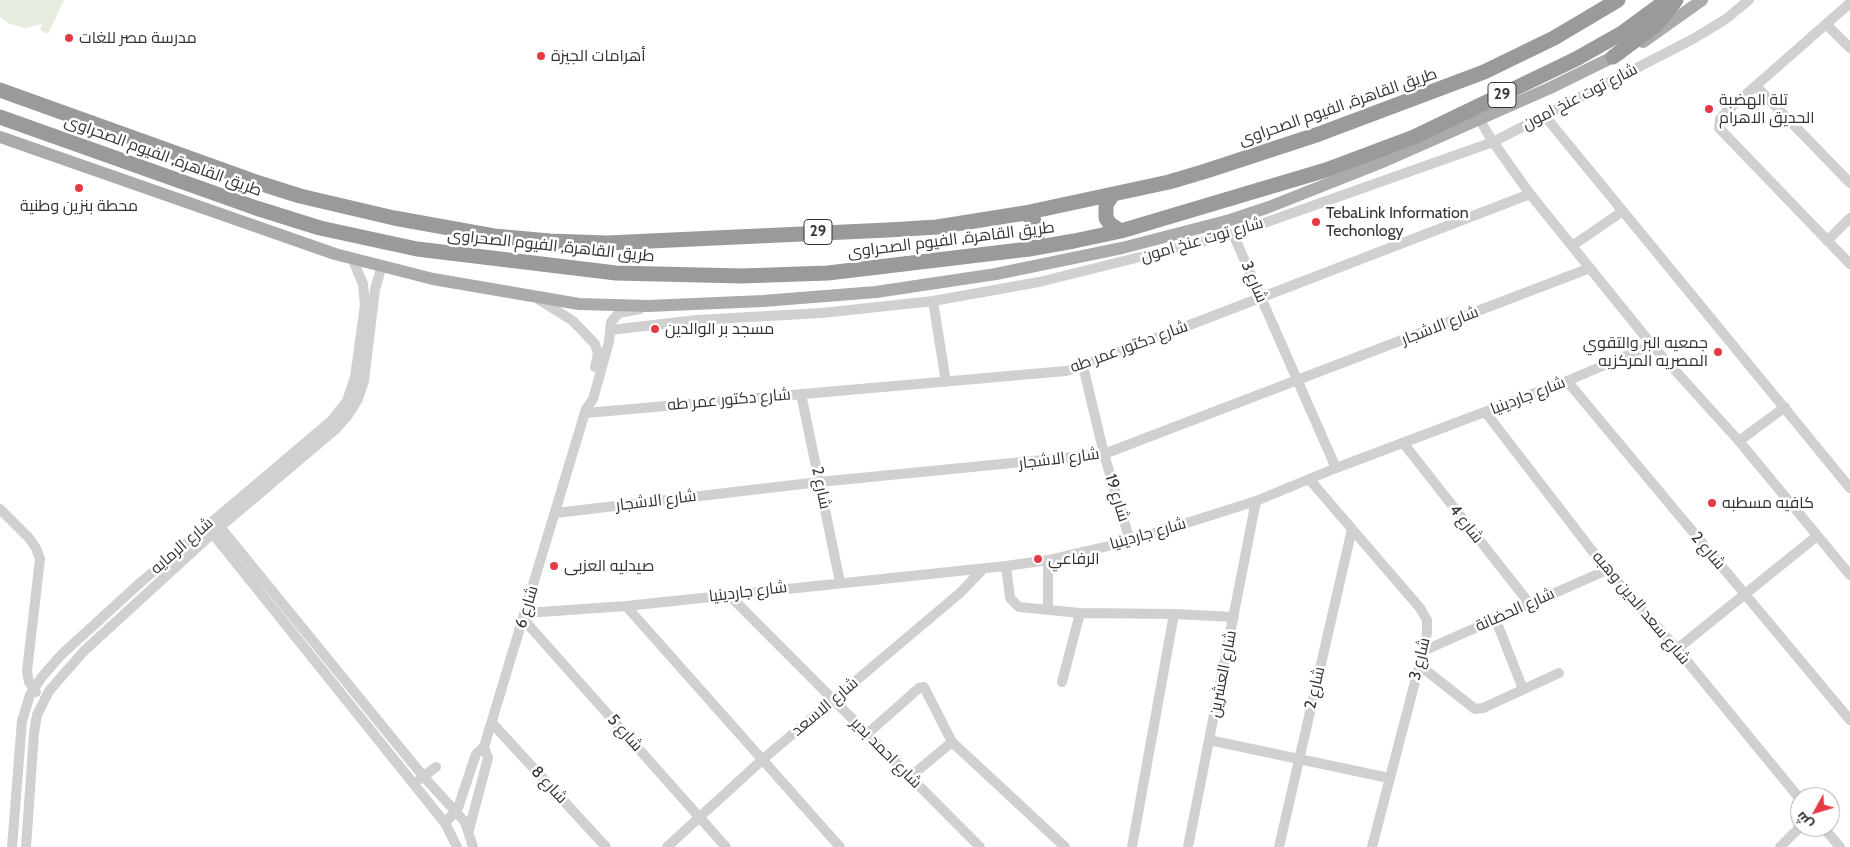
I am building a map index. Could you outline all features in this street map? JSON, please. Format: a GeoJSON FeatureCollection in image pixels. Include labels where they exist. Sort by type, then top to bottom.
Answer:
{"type":"FeatureCollection","features":[{"type":"Feature","properties":{"kind":"highway","name":"طريق القاهرة, الفيوم الصحراوى"},"geometry":{"type":"LineString","coordinates":[[0,90],[250,180],[300,196],[394,218],[522,240],[579,243],[638,242],[767,234],[888,230],[945,226],[1024,213],[1113,194],[1215,168],[1319,134],[1468,79],[1547,42],[1618,0]]}},
{"type":"Feature","properties":{"kind":"highway","name":"طريق القاهرة, الفيوم الصحراوى"},"geometry":{"type":"LineString","coordinates":[[0,117],[288,219],[386,243],[479,258],[616,273],[771,276],[828,273],[1029,249],[1120,231],[1326,170],[1409,139],[1576,59],[1622,33],[1667,0]]}},
{"type":"Feature","properties":{"kind":"highway"},"geometry":{"type":"LineString","coordinates":[[1613,57],[1656,25],[1676,0]]}},
{"type":"Feature","properties":{"kind":"highway"},"geometry":{"type":"LineString","coordinates":[[1113,194],[1108,199],[1105,212],[1110,224],[1120,231]]}},
{"type":"Feature","properties":{"kind":"highway"},"geometry":{"type":"LineString","coordinates":[[1024,213],[1034,219],[1038,230],[1036,240],[1029,249]]}},
{"type":"Feature","properties":{"kind":"main road"},"geometry":{"type":"LineString","coordinates":[[0,137],[266,231],[352,258],[433,279],[536,298],[579,304],[648,306],[852,294],[996,274],[1088,256],[1155,240],[1269,207],[1380,163],[1613,57],[1661,31],[1702,0]]}},
{"type":"Feature","properties":{"kind":"street","name":"شارع توت عنخ امون"},"geometry":{"type":"LineString","coordinates":[[610,330],[697,320],[822,313],[933,301],[1048,280],[1233,234],[1493,142],[1710,29],[1749,0]]}},
{"type":"Feature","properties":{"kind":"street"},"geometry":{"type":"LineString","coordinates":[[1850,3],[1720,119],[1719,128],[1724,136],[1850,264]]}},
{"type":"Feature","properties":{"kind":"street"},"geometry":{"type":"LineString","coordinates":[[1826,24],[1850,48]]}},
{"type":"Feature","properties":{"kind":"street"},"geometry":{"type":"LineString","coordinates":[[1756,86],[1850,184]]}},
{"type":"Feature","properties":{"kind":"street"},"geometry":{"type":"LineString","coordinates":[[1544,115],[1850,488]]}},
{"type":"Feature","properties":{"kind":"street"},"geometry":{"type":"LineString","coordinates":[[1479,118],[1493,142],[1530,194],[1652,345],[1739,441],[1850,575]]}},
{"type":"Feature","properties":{"kind":"street","name":"شارع دكتور عمر طه"},"geometry":{"type":"LineString","coordinates":[[586,411],[1046,373],[1084,366],[1530,194]]}},
{"type":"Feature","properties":{"kind":"street"},"geometry":{"type":"LineString","coordinates":[[1572,246],[1623,211]]}},
{"type":"Feature","properties":{"kind":"street"},"geometry":{"type":"LineString","coordinates":[[1827,241],[1850,218]]}},
{"type":"Feature","properties":{"kind":"street","name":"شارع 3"},"geometry":{"type":"LineString","coordinates":[[1233,234],[1336,468]]}},
{"type":"Feature","properties":{"kind":"street","name":"شارع الرمايه"},"geometry":{"type":"LineString","coordinates":[[12,847],[22,721],[33,689],[61,655],[213,526],[331,421],[347,401],[355,377],[365,305],[363,284],[352,258]]}},
{"type":"Feature","properties":{"kind":"street","name":"شارع الرمايه"},"geometry":{"type":"LineString","coordinates":[[26,847],[34,733],[44,698],[61,675],[84,651],[213,526],[336,429],[354,407],[364,381],[375,289],[382,266]]}},
{"type":"Feature","properties":{"kind":"street","name":"شارع الاشجار"},"geometry":{"type":"LineString","coordinates":[[556,513],[819,482],[1104,454],[1590,268]]}},
{"type":"Feature","properties":{"kind":"street","name":"شارع 6"},"geometry":{"type":"LineString","coordinates":[[536,298],[573,322],[597,347],[598,357],[586,401],[586,411]]}},
{"type":"Feature","properties":{"kind":"street"},"geometry":{"type":"LineString","coordinates":[[933,301],[946,382]]}},
{"type":"Feature","properties":{"kind":"street","name":"شارع 6"},"geometry":{"type":"LineString","coordinates":[[445,824],[456,812],[476,754],[484,747],[492,723],[586,411],[594,395],[611,322],[616,315],[648,306]]}},
{"type":"Feature","properties":{"kind":"street","name":"شارع جاردينيا"},"geometry":{"type":"LineString","coordinates":[[525,616],[1006,566],[1048,560],[1130,541],[1256,501],[1336,468],[1404,444],[1567,381],[1652,345]]}},
{"type":"Feature","properties":{"kind":"street","name":"شارع 19"},"geometry":{"type":"LineString","coordinates":[[1084,366],[1104,454],[1130,541]]}},
{"type":"Feature","properties":{"kind":"street","name":"شارع 2"},"geometry":{"type":"LineString","coordinates":[[1567,381],[1850,720]]}},
{"type":"Feature","properties":{"kind":"street","name":"شارع 2"},"geometry":{"type":"LineString","coordinates":[[801,394],[840,582]]}},
{"type":"Feature","properties":{"kind":"street"},"geometry":{"type":"LineString","coordinates":[[1739,441],[1784,407]]}},
{"type":"Feature","properties":{"kind":"street","name":"شارع سعد الدين وهبه"},"geometry":{"type":"LineString","coordinates":[[1486,412],[1607,570],[1677,649],[1790,787]]}},
{"type":"Feature","properties":{"kind":"street","name":"شارع 4"},"geometry":{"type":"LineString","coordinates":[[1404,444],[1529,603]]}},
{"type":"Feature","properties":{"kind":"street","name":"شارع 3"},"geometry":{"type":"LineString","coordinates":[[1309,479],[1424,614],[1427,627],[1423,651],[1372,847]]}},
{"type":"Feature","properties":{"kind":"street","name":"شارع العشرين"},"geometry":{"type":"LineString","coordinates":[[1188,847],[1256,501]]}},
{"type":"Feature","properties":{"kind":"street"},"geometry":{"type":"LineString","coordinates":[[0,510],[29,538],[36,548],[40,559],[27,671],[33,689],[44,698]]}},
{"type":"Feature","properties":{"kind":"street"},"geometry":{"type":"LineString","coordinates":[[213,526],[423,776],[465,822],[473,847]]}},
{"type":"Feature","properties":{"kind":"street"},"geometry":{"type":"LineString","coordinates":[[213,526],[445,824],[457,847]]}},
{"type":"Feature","properties":{"kind":"street","name":"شارع 2"},"geometry":{"type":"LineString","coordinates":[[1279,847],[1352,529]]}},
{"type":"Feature","properties":{"kind":"street"},"geometry":{"type":"LineString","coordinates":[[1677,649],[1817,536]]}},
{"type":"Feature","properties":{"kind":"street"},"geometry":{"type":"LineString","coordinates":[[1048,560],[1048,610]]}},
{"type":"Feature","properties":{"kind":"street"},"geometry":{"type":"LineString","coordinates":[[1006,566],[1013,602],[1019,607],[1080,613],[1234,617]]}},
{"type":"Feature","properties":{"kind":"street","name":"شارع الاسعد"},"geometry":{"type":"LineString","coordinates":[[667,847],[762,759],[960,593],[984,568]]}},
{"type":"Feature","properties":{"kind":"street","name":"شارع الحضانة"},"geometry":{"type":"LineString","coordinates":[[1423,651],[1607,570]]}},
{"type":"Feature","properties":{"kind":"street","name":"شارع احمد بدير"},"geometry":{"type":"LineString","coordinates":[[729,595],[910,777],[973,845]]}},
{"type":"Feature","properties":{"kind":"street"},"geometry":{"type":"LineString","coordinates":[[626,606],[840,847]]}},
{"type":"Feature","properties":{"kind":"street"},"geometry":{"type":"LineString","coordinates":[[1062,682],[1080,613]]}},
{"type":"Feature","properties":{"kind":"street"},"geometry":{"type":"LineString","coordinates":[[1132,847],[1174,614]]}},
{"type":"Feature","properties":{"kind":"street","name":"شارع 5"},"geometry":{"type":"LineString","coordinates":[[525,616],[726,847]]}},
{"type":"Feature","properties":{"kind":"street"},"geometry":{"type":"LineString","coordinates":[[1495,618],[1523,689]]}},
{"type":"Feature","properties":{"kind":"street"},"geometry":{"type":"LineString","coordinates":[[1419,664],[1475,709],[1558,673]]}},
{"type":"Feature","properties":{"kind":"street"},"geometry":{"type":"LineString","coordinates":[[867,734],[922,686],[927,690],[952,742],[1065,847]]}},
{"type":"Feature","properties":{"kind":"street","name":"شارع 8"},"geometry":{"type":"LineString","coordinates":[[492,723],[606,847]]}},
{"type":"Feature","properties":{"kind":"street"},"geometry":{"type":"LineString","coordinates":[[1209,740],[1389,778]]}},
{"type":"Feature","properties":{"kind":"street"},"geometry":{"type":"LineString","coordinates":[[910,777],[952,742]]}},
{"type":"Feature","properties":{"kind":"street","name":"شارع 6"},"geometry":{"type":"LineString","coordinates":[[469,831],[473,806],[488,758],[484,747]]}},
{"type":"Feature","properties":{"kind":"street"},"geometry":{"type":"LineString","coordinates":[[413,784],[436,767]]}},
{"type":"Feature","properties":{"kind":"street"},"geometry":{"type":"LineString","coordinates":[[1780,847],[1790,837]]}},
{"type":"Feature","properties":{"kind":"street"},"geometry":{"type":"LineString","coordinates":[[1832,837],[1840,847]]}},
{"type":"Feature","properties":{"kind":"shaded area"},"geometry":{"type":"Polygon","coordinates":[[[0,0],[64,0],[48,34],[40,30],[42,24],[25,28],[10,24],[0,17],[0,0]]]}},
{"type":"Feature","properties":{"kind":"place","name":"مدرسة مصر للغات"},"geometry":{"type":"Point","coordinates":[69,38]}},
{"type":"Feature","properties":{"kind":"place","name":"أهرامات الجيزة"},"geometry":{"type":"Point","coordinates":[541,56]}},
{"type":"Feature","properties":{"kind":"place","name":"تلة الهضبة الحديق الاهرام"},"geometry":{"type":"Point","coordinates":[1709,109]}},
{"type":"Feature","properties":{"kind":"place","name":"محطة بنزين وطنية"},"geometry":{"type":"Point","coordinates":[79,188]}},
{"type":"Feature","properties":{"kind":"place","name":"TebaLink Information Techonlogy"},"geometry":{"type":"Point","coordinates":[1316,222]}},
{"type":"Feature","properties":{"kind":"place","name":"مسجد بر الوالدين"},"geometry":{"type":"Point","coordinates":[655,329]}},
{"type":"Feature","properties":{"kind":"place","name":"جمعيه البر والتقوي المصريه المركزيه"},"geometry":{"type":"Point","coordinates":[1718,352]}},
{"type":"Feature","properties":{"kind":"place","name":"كافيه مسطبه"},"geometry":{"type":"Point","coordinates":[1712,503]}},
{"type":"Feature","properties":{"kind":"place","name":"الرفاعي"},"geometry":{"type":"Point","coordinates":[1038,559]}},
{"type":"Feature","properties":{"kind":"place","name":"صيدليه العزبى"},"geometry":{"type":"Point","coordinates":[554,566]}}]}
